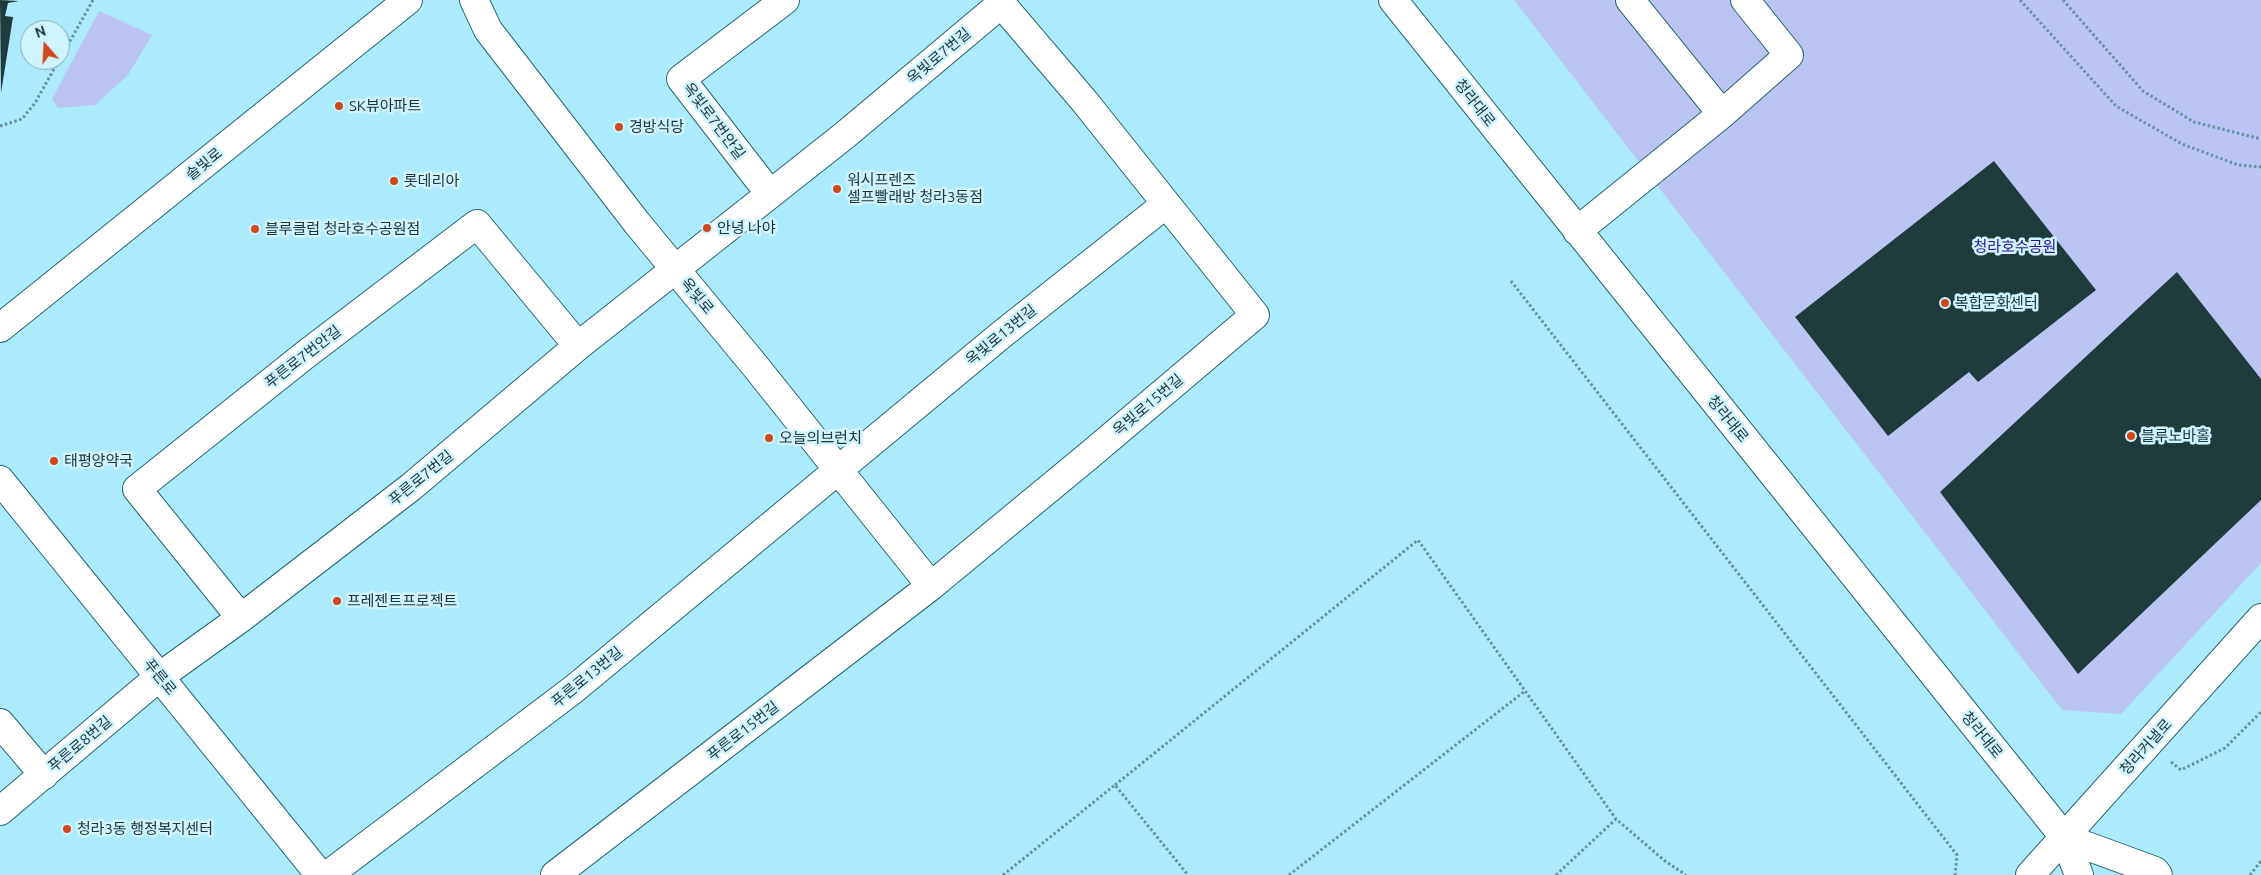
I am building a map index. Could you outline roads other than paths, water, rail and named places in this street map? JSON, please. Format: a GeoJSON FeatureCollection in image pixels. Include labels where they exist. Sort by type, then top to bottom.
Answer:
{"type":"FeatureCollection","features":[{"type":"Feature","properties":{"kind":"street","name":"솔빛로"},"geometry":{"type":"LineString","coordinates":[[0,328],[408,0]]}},
{"type":"Feature","properties":{"kind":"street","name":"옥빛로"},"geometry":{"type":"LineString","coordinates":[[474,0],[488,30],[674,268],[931,586]]}},
{"type":"Feature","properties":{"kind":"street","name":"옥빛로7번안길"},"geometry":{"type":"LineString","coordinates":[[770,194],[681,79],[784,0]]}},
{"type":"Feature","properties":{"kind":"street","name":"청라대로"},"geometry":{"type":"LineString","coordinates":[[1393,0],[2065,838]]}},
{"type":"Feature","properties":{"kind":"street"},"geometry":{"type":"LineString","coordinates":[[1630,0],[1722,114]]}},
{"type":"Feature","properties":{"kind":"street"},"geometry":{"type":"LineString","coordinates":[[1577,231],[1722,114],[1790,55],[1745,0]]}},
{"type":"Feature","properties":{"kind":"street","name":"옥빛로7번길"},"geometry":{"type":"LineString","coordinates":[[674,268],[845,135],[999,2],[1085,102],[1166,204]]}},
{"type":"Feature","properties":{"kind":"street","name":"옥빛로13번길"},"geometry":{"type":"LineString","coordinates":[[839,470],[1001,335],[1166,204]]}},
{"type":"Feature","properties":{"kind":"street","name":"옥빛로15번길"},"geometry":{"type":"LineString","coordinates":[[931,586],[1255,315],[1166,204]]}},
{"type":"Feature","properties":{"kind":"street","name":"푸른로7번안길"},"geometry":{"type":"LineString","coordinates":[[241,618],[137,489],[305,355],[477,224],[578,346]]}},
{"type":"Feature","properties":{"kind":"street","name":"푸른로7번길"},"geometry":{"type":"LineString","coordinates":[[160,677],[241,618],[411,487],[674,268]]}},
{"type":"Feature","properties":{"kind":"street","name":"푸른로13번길"},"geometry":{"type":"LineString","coordinates":[[328,875],[574,689],[839,470]]}},
{"type":"Feature","properties":{"kind":"street","name":"푸른로"},"geometry":{"type":"LineString","coordinates":[[0,480],[320,875]]}},
{"type":"Feature","properties":{"kind":"street","name":"푸른로15번길"},"geometry":{"type":"LineString","coordinates":[[555,875],[931,586]]}},
{"type":"Feature","properties":{"kind":"street","name":"청라커낼로"},"geometry":{"type":"LineString","coordinates":[[2030,875],[2150,744],[2261,618]]}},
{"type":"Feature","properties":{"kind":"street","name":"푸른로8번길"},"geometry":{"type":"LineString","coordinates":[[0,811],[160,677]]}},
{"type":"Feature","properties":{"kind":"street"},"geometry":{"type":"LineString","coordinates":[[0,723],[44,775]]}},
{"type":"Feature","properties":{"kind":"street"},"geometry":{"type":"LineString","coordinates":[[2065,838],[2157,873]]}},
{"type":"Feature","properties":{"kind":"street"},"geometry":{"type":"LineString","coordinates":[[2065,838],[2080,875]]}},
{"type":"Feature","properties":{"kind":"place","name":"SK뷰아파트"},"geometry":{"type":"Point","coordinates":[339,106]}},
{"type":"Feature","properties":{"kind":"place","name":"경방식당"},"geometry":{"type":"Point","coordinates":[619,127]}},
{"type":"Feature","properties":{"kind":"place","name":"롯데리아"},"geometry":{"type":"Point","coordinates":[394,181]}},
{"type":"Feature","properties":{"kind":"place","name":"워시프렌즈 셀프빨래방 청라3동점"},"geometry":{"type":"Point","coordinates":[837,189]}},
{"type":"Feature","properties":{"kind":"place","name":"안녕 나야"},"geometry":{"type":"Point","coordinates":[707,228]}},
{"type":"Feature","properties":{"kind":"place","name":"블루클럽 청라호수공원점"},"geometry":{"type":"Point","coordinates":[255,229]}},
{"type":"Feature","properties":{"kind":"place","name":"복합문화센터"},"geometry":{"type":"Point","coordinates":[1945,303]}},
{"type":"Feature","properties":{"kind":"place","name":"블루노바홀"},"geometry":{"type":"Point","coordinates":[2131,436]}},
{"type":"Feature","properties":{"kind":"place","name":"오늘의브런치"},"geometry":{"type":"Point","coordinates":[769,438]}},
{"type":"Feature","properties":{"kind":"place","name":"태평양약국"},"geometry":{"type":"Point","coordinates":[54,461]}},
{"type":"Feature","properties":{"kind":"place","name":"프레젠트프로젝트"},"geometry":{"type":"Point","coordinates":[337,601]}},
{"type":"Feature","properties":{"kind":"place","name":"청라3동 행정복지센터"},"geometry":{"type":"Point","coordinates":[67,829]}},
{"type":"Feature","properties":{"kind":"park label","name":"청라호수공원"},"geometry":{"type":"Point","coordinates":[2015,247]}}]}
